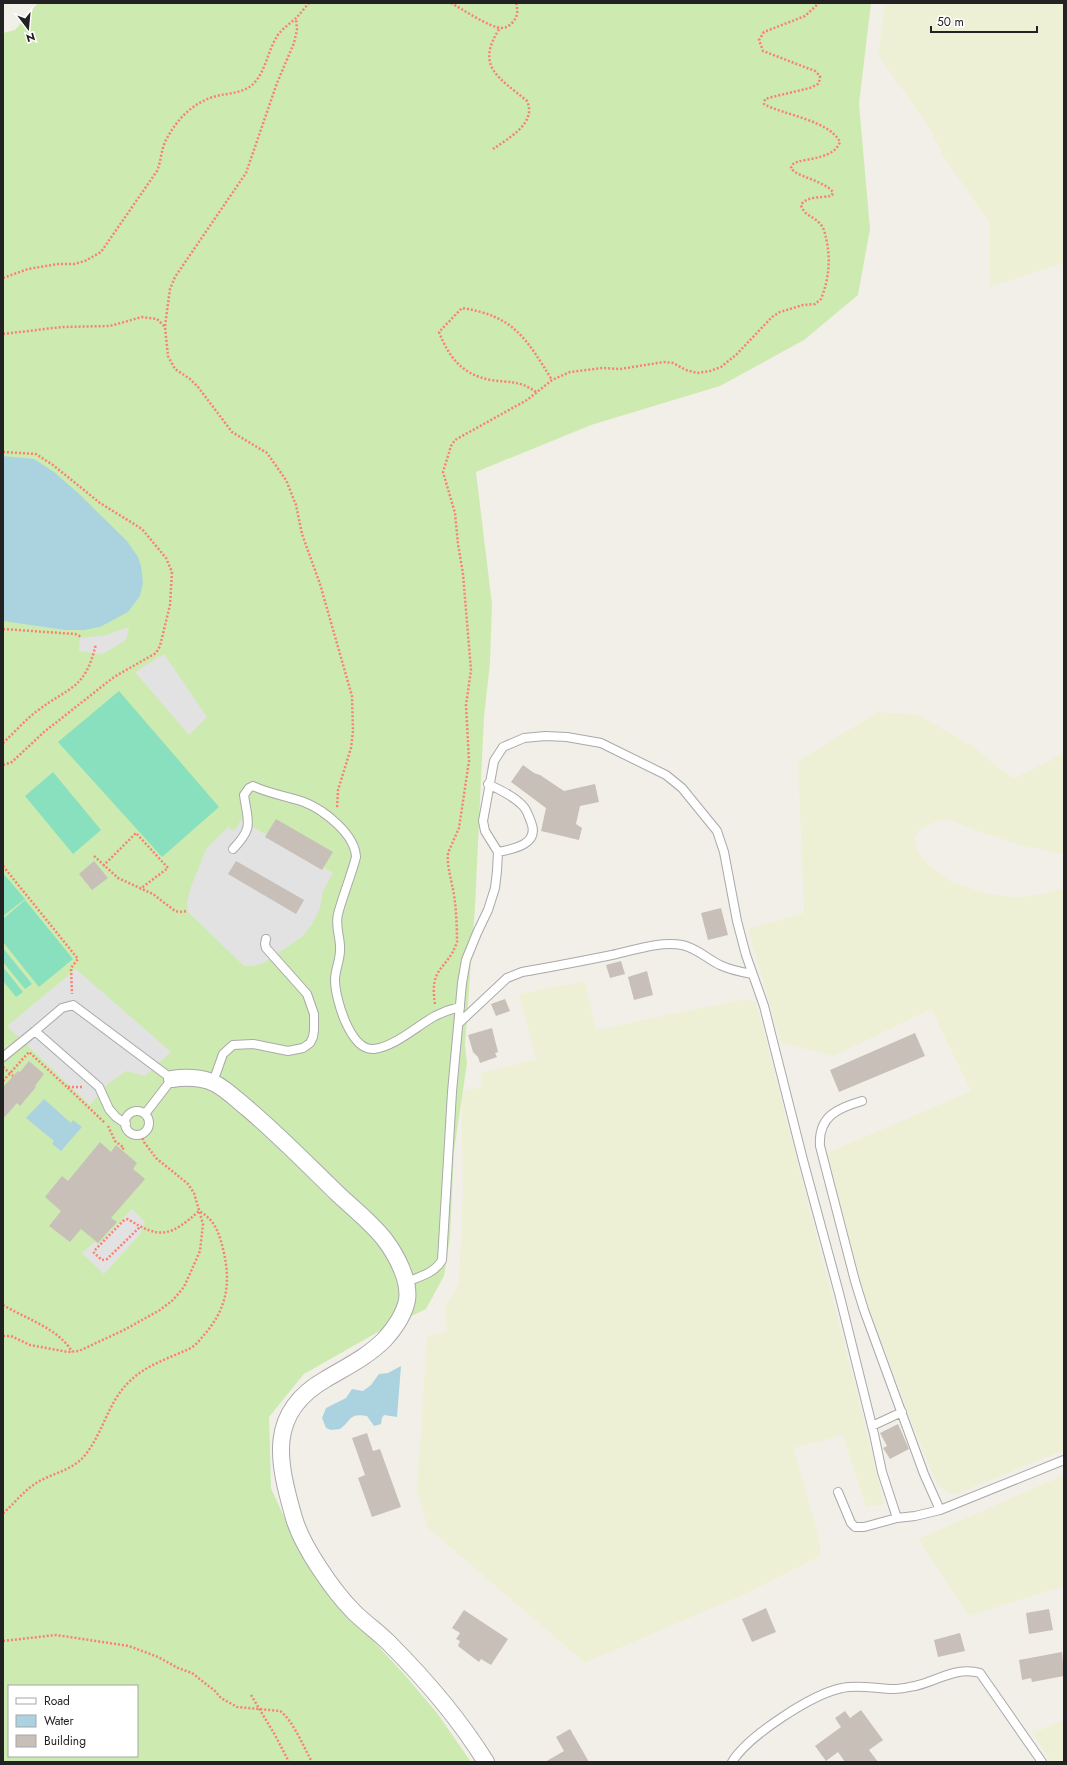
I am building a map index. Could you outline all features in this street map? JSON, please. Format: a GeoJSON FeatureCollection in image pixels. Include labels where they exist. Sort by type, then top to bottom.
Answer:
{"type":"FeatureCollection","features":[{"type":"Feature","properties":{"kind":"street"},"geometry":{"type":"LineString","coordinates":[[172,1079],[184,1077],[213,1082],[261,1120],[384,1238],[394,1254],[406,1282],[408,1296],[405,1308],[391,1332],[370,1353],[311,1389],[291,1410],[285,1420],[280,1438],[282,1470],[294,1521],[322,1573],[353,1611],[387,1642],[450,1710],[486,1762]]}},
{"type":"Feature","properties":{"kind":"lane"},"geometry":{"type":"LineString","coordinates":[[406,1282],[430,1272],[439,1266],[442,1260],[452,1092],[458,1023],[466,960],[488,910],[495,888],[498,852],[485,830],[483,821],[488,784],[494,761],[503,748],[524,738],[545,736],[567,737],[601,743],[666,775],[682,788],[717,831],[724,852],[736,921],[752,974],[764,1006],[872,1426],[882,1472],[896,1518]]}},
{"type":"Feature","properties":{"kind":"lane"},"geometry":{"type":"LineString","coordinates":[[488,784],[505,793],[522,805],[532,825],[532,837],[528,842],[521,846],[498,852]]}},
{"type":"Feature","properties":{"kind":"lane"},"geometry":{"type":"LineString","coordinates":[[233,849],[246,834],[248,828],[248,810],[244,795],[249,788],[253,786],[269,793],[306,803],[338,826],[352,841],[355,847],[356,857],[338,915],[337,926],[341,949],[336,970],[335,986],[340,1008],[348,1028],[361,1045],[372,1049],[386,1046],[438,1014],[460,1007]]}},
{"type":"Feature","properties":{"kind":"lane"},"geometry":{"type":"LineString","coordinates":[[213,1082],[222,1054],[233,1045],[253,1044],[288,1051],[303,1048],[310,1043],[313,1037],[314,1014],[307,994],[281,967],[266,948],[266,939]]}},
{"type":"Feature","properties":{"kind":"lane"},"geometry":{"type":"LineString","coordinates":[[458,1023],[507,978],[522,972],[614,954],[640,947],[668,944],[682,945],[695,949],[719,965],[752,974]]}},
{"type":"Feature","properties":{"kind":"lane"},"geometry":{"type":"LineString","coordinates":[[3,1057],[62,1008],[73,1005],[172,1079],[145,1114]]}},
{"type":"Feature","properties":{"kind":"lane"},"geometry":{"type":"LineString","coordinates":[[35,1031],[99,1087],[109,1109],[116,1118],[126,1124],[131,1133],[141,1134],[149,1127],[149,1120],[145,1114],[139,1111],[132,1112],[127,1117],[126,1124]]}},
{"type":"Feature","properties":{"kind":"lane"},"geometry":{"type":"LineString","coordinates":[[862,1101],[844,1107],[831,1114],[824,1123],[819,1137],[820,1146],[857,1288],[924,1474],[940,1510]]}},
{"type":"Feature","properties":{"kind":"lane"},"geometry":{"type":"LineString","coordinates":[[872,1426],[902,1412]]}},
{"type":"Feature","properties":{"kind":"lane"},"geometry":{"type":"LineString","coordinates":[[838,1492],[851,1523],[855,1527],[864,1527],[896,1518],[915,1516],[940,1510],[1064,1460]]}},
{"type":"Feature","properties":{"kind":"lane"},"geometry":{"type":"LineString","coordinates":[[732,1762],[735,1757],[758,1735],[782,1718],[826,1693],[843,1687],[859,1686],[896,1689],[918,1685],[960,1671],[973,1671],[980,1674],[984,1679],[1042,1762]]}},
{"type":"Feature","properties":{"kind":"path"},"geometry":{"type":"LineString","coordinates":[[3,278],[28,269],[79,262],[101,252],[157,171],[161,163],[165,142],[175,126],[190,108],[208,97],[242,90],[254,83],[276,38],[309,3]]}},
{"type":"Feature","properties":{"kind":"path"},"geometry":{"type":"LineString","coordinates":[[451,3],[500,28],[507,27],[515,20],[517,15],[516,3]]}},
{"type":"Feature","properties":{"kind":"path"},"geometry":{"type":"LineString","coordinates":[[438,1014],[435,1009],[434,982],[438,972],[454,950],[457,942],[452,885],[447,858],[459,828],[469,767],[469,737],[466,705],[471,670],[463,574],[455,512],[444,478],[444,469],[455,440],[527,400],[552,380],[564,374],[578,370],[603,368],[620,369],[664,362],[697,373],[710,372],[721,367],[736,355],[768,319],[780,312],[803,305],[815,304],[821,300],[829,272],[829,258],[826,240],[820,223],[804,213],[801,205],[803,201],[830,196],[833,192],[826,184],[796,173],[791,168],[793,164],[797,162],[832,152],[840,142],[832,133],[817,124],[764,104],[765,99],[815,86],[820,79],[820,76],[815,71],[763,51],[759,40],[764,32],[805,16],[819,3]]}},
{"type":"Feature","properties":{"kind":"path"},"geometry":{"type":"LineString","coordinates":[[296,18],[297,30],[294,43],[276,83],[246,172],[175,276],[171,284],[165,327],[168,356],[175,369],[190,379],[198,387],[232,432],[267,453],[286,480],[294,499],[302,534],[320,584],[352,696],[353,727],[351,748],[336,798],[338,826]]}},
{"type":"Feature","properties":{"kind":"path"},"geometry":{"type":"LineString","coordinates":[[493,149],[527,122],[530,114],[530,107],[527,101],[494,74],[488,55],[489,48],[500,28]]}},
{"type":"Feature","properties":{"kind":"path"},"geometry":{"type":"LineString","coordinates":[[536,392],[525,384],[472,375],[453,358],[444,347],[439,332],[462,308],[496,316],[517,331],[535,353],[552,380]]}},
{"type":"Feature","properties":{"kind":"path"},"geometry":{"type":"LineString","coordinates":[[3,334],[62,328],[110,326],[142,317],[157,319],[165,327]]}},
{"type":"Feature","properties":{"kind":"path"},"geometry":{"type":"LineString","coordinates":[[3,452],[36,454],[54,465],[100,503],[142,529],[166,558],[172,572],[170,605],[160,646],[153,656],[114,677],[44,732],[12,762],[3,765]]}},
{"type":"Feature","properties":{"kind":"path"},"geometry":{"type":"LineString","coordinates":[[3,629],[75,634],[82,637]]}},
{"type":"Feature","properties":{"kind":"path"},"geometry":{"type":"LineString","coordinates":[[3,744],[37,711],[79,683],[93,656],[96,644]]}},
{"type":"Feature","properties":{"kind":"path"},"geometry":{"type":"LineString","coordinates":[[103,866],[136,833],[168,868],[140,889]]}},
{"type":"Feature","properties":{"kind":"path"},"geometry":{"type":"LineString","coordinates":[[94,856],[103,866],[118,878],[153,894],[175,911],[188,911]]}},
{"type":"Feature","properties":{"kind":"path"},"geometry":{"type":"LineString","coordinates":[[3,866],[78,959],[71,968],[73,1005]]}},
{"type":"Feature","properties":{"kind":"path"},"geometry":{"type":"LineString","coordinates":[[3,1081],[12,1074],[22,1058],[29,1052],[109,1127],[115,1141],[124,1148],[122,1150]]}},
{"type":"Feature","properties":{"kind":"path"},"geometry":{"type":"LineString","coordinates":[[3,1067],[12,1074]]}},
{"type":"Feature","properties":{"kind":"path"},"geometry":{"type":"LineString","coordinates":[[67,1087],[99,1087]]}},
{"type":"Feature","properties":{"kind":"path"},"geometry":{"type":"LineString","coordinates":[[3,1336],[11,1336],[30,1345],[72,1352],[79,1351],[124,1330],[160,1310],[177,1295],[188,1281],[200,1251],[204,1229],[194,1193],[188,1184],[156,1158],[144,1142],[141,1134]]}},
{"type":"Feature","properties":{"kind":"path"},"geometry":{"type":"LineString","coordinates":[[140,1227],[107,1259],[102,1260],[94,1253],[94,1251],[123,1221],[128,1219],[152,1233],[162,1233],[175,1230],[186,1224],[199,1211]]}},
{"type":"Feature","properties":{"kind":"path"},"geometry":{"type":"LineString","coordinates":[[3,1513],[31,1486],[49,1476],[66,1470],[85,1456],[101,1429],[113,1401],[131,1380],[150,1366],[190,1349],[215,1322],[224,1298],[228,1281],[226,1264],[220,1236],[214,1223],[199,1211]]}},
{"type":"Feature","properties":{"kind":"path"},"geometry":{"type":"LineString","coordinates":[[3,1305],[55,1334],[69,1345],[72,1352]]}},
{"type":"Feature","properties":{"kind":"path"},"geometry":{"type":"LineString","coordinates":[[3,1641],[56,1635],[129,1646],[158,1657],[178,1668],[192,1673],[216,1691],[227,1702],[237,1707],[260,1710],[272,1709],[284,1713],[312,1762]]}},
{"type":"Feature","properties":{"kind":"path"},"geometry":{"type":"LineString","coordinates":[[251,1695],[289,1762]]}},
{"type":"Feature","properties":{"kind":"green space"},"geometry":{"type":"Polygon","coordinates":[[[38,3],[871,3],[859,104],[870,229],[858,295],[804,340],[720,386],[591,425],[476,472],[492,604],[490,663],[484,717],[475,907],[465,1045],[467,1063],[454,1151],[450,1238],[444,1276],[426,1309],[378,1332],[304,1374],[269,1417],[271,1488],[293,1537],[330,1594],[404,1674],[437,1713],[471,1762],[3,1762],[3,33],[15,30],[38,3]]]}},
{"type":"Feature","properties":{"kind":"green space"},"geometry":{"type":"Polygon","coordinates":[[[885,3],[1064,3],[1064,263],[989,287],[990,224],[944,157],[928,126],[878,55],[885,3]]]}},
{"type":"Feature","properties":{"kind":"green space"},"geometry":{"type":"Polygon","coordinates":[[[119,691],[219,807],[162,857],[58,742],[119,691]]]}},
{"type":"Feature","properties":{"kind":"green space"},"geometry":{"type":"Polygon","coordinates":[[[878,712],[919,715],[975,748],[1013,779],[1064,753],[1064,853],[1023,846],[969,828],[952,820],[944,819],[927,825],[918,831],[914,840],[919,853],[930,866],[952,882],[985,893],[1019,898],[1064,889],[1064,1450],[953,1495],[937,1484],[913,1426],[865,1297],[827,1153],[971,1091],[931,1009],[834,1056],[781,1043],[748,929],[804,913],[798,761],[878,712]]]}},
{"type":"Feature","properties":{"kind":"green space"},"geometry":{"type":"Polygon","coordinates":[[[53,772],[101,830],[73,854],[25,796],[53,772]]]}},
{"type":"Feature","properties":{"kind":"green space"},"geometry":{"type":"Polygon","coordinates":[[[3,873],[25,899],[3,916],[3,873]]]}},
{"type":"Feature","properties":{"kind":"green space"},"geometry":{"type":"Polygon","coordinates":[[[25,900],[73,959],[39,987],[3,942],[3,919],[25,900]]]}},
{"type":"Feature","properties":{"kind":"green space"},"geometry":{"type":"Polygon","coordinates":[[[3,948],[32,984],[25,989],[3,962],[3,948]]]}},
{"type":"Feature","properties":{"kind":"green space"},"geometry":{"type":"Polygon","coordinates":[[[3,967],[23,992],[16,997],[3,981],[3,967]]]}},
{"type":"Feature","properties":{"kind":"green space"},"geometry":{"type":"Polygon","coordinates":[[[585,981],[596,1030],[745,999],[756,1002],[859,1401],[884,1504],[866,1507],[843,1435],[794,1448],[820,1543],[820,1556],[747,1593],[585,1663],[427,1527],[417,1489],[427,1336],[447,1331],[444,1308],[459,1284],[463,1191],[461,1091],[482,1087],[480,1073],[536,1060],[519,994],[585,981]]]}},
{"type":"Feature","properties":{"kind":"green space"},"geometry":{"type":"Polygon","coordinates":[[[1064,1475],[1064,1586],[969,1616],[918,1539],[1064,1475]]]}},
{"type":"Feature","properties":{"kind":"green space"},"geometry":{"type":"Polygon","coordinates":[[[1064,1720],[1064,1762],[1051,1762],[1033,1733],[1064,1720]]]}},
{"type":"Feature","properties":{"kind":"shaded area"},"geometry":{"type":"Polygon","coordinates":[[[129,627],[126,640],[103,654],[79,651],[80,638],[106,635],[129,627]]]}},
{"type":"Feature","properties":{"kind":"shaded area"},"geometry":{"type":"Polygon","coordinates":[[[164,654],[207,717],[189,735],[135,672],[164,654]]]}},
{"type":"Feature","properties":{"kind":"shaded area"},"geometry":{"type":"Polygon","coordinates":[[[241,820],[333,873],[323,891],[320,908],[312,924],[302,937],[265,962],[254,966],[244,966],[188,912],[187,902],[191,887],[206,849],[228,827],[234,831],[241,820]]]}},
{"type":"Feature","properties":{"kind":"shaded area"},"geometry":{"type":"Polygon","coordinates":[[[76,969],[171,1052],[145,1076],[126,1071],[108,1084],[90,1105],[7,1026],[76,969]]]}},
{"type":"Feature","properties":{"kind":"shaded area"},"geometry":{"type":"Polygon","coordinates":[[[132,1209],[145,1222],[140,1234],[104,1274],[82,1253],[95,1242],[99,1244],[132,1209]]]}},
{"type":"Feature","properties":{"kind":"water"},"geometry":{"type":"Polygon","coordinates":[[[3,456],[34,459],[54,472],[78,493],[127,541],[138,557],[143,582],[140,596],[128,612],[100,627],[84,630],[65,630],[3,621],[3,456]]]}},
{"type":"Feature","properties":{"kind":"water"},"geometry":{"type":"Polygon","coordinates":[[[44,1099],[71,1123],[73,1120],[82,1127],[61,1151],[52,1144],[54,1141],[26,1118],[44,1099]]]}},
{"type":"Feature","properties":{"kind":"water"},"geometry":{"type":"Polygon","coordinates":[[[401,1366],[397,1417],[384,1415],[381,1424],[374,1426],[367,1416],[354,1416],[340,1429],[331,1430],[326,1428],[322,1418],[326,1408],[346,1398],[352,1389],[363,1391],[371,1385],[379,1374],[388,1373],[401,1366]]]}},
{"type":"Feature","properties":{"kind":"building"},"geometry":{"type":"Polygon","coordinates":[[[523,765],[564,791],[595,784],[599,802],[580,806],[576,824],[582,828],[579,840],[541,831],[546,808],[511,782],[523,765]]]}},
{"type":"Feature","properties":{"kind":"building"},"geometry":{"type":"Polygon","coordinates":[[[276,819],[333,852],[322,870],[265,837],[276,819]]]}},
{"type":"Feature","properties":{"kind":"building"},"geometry":{"type":"Polygon","coordinates":[[[94,861],[108,878],[92,890],[79,874],[94,861]]]}},
{"type":"Feature","properties":{"kind":"building"},"geometry":{"type":"Polygon","coordinates":[[[236,861],[304,900],[296,914],[228,874],[236,861]]]}},
{"type":"Feature","properties":{"kind":"building"},"geometry":{"type":"Polygon","coordinates":[[[721,908],[728,935],[708,940],[701,913],[721,908]]]}},
{"type":"Feature","properties":{"kind":"building"},"geometry":{"type":"Polygon","coordinates":[[[621,961],[625,974],[610,978],[606,965],[621,961]]]}},
{"type":"Feature","properties":{"kind":"building"},"geometry":{"type":"Polygon","coordinates":[[[647,971],[653,995],[634,1000],[628,977],[647,971]]]}},
{"type":"Feature","properties":{"kind":"building"},"geometry":{"type":"Polygon","coordinates":[[[505,999],[510,1011],[496,1016],[491,1004],[505,999]]]}},
{"type":"Feature","properties":{"kind":"building"},"geometry":{"type":"Polygon","coordinates":[[[492,1028],[498,1052],[495,1053],[497,1057],[480,1063],[478,1057],[473,1052],[468,1035],[492,1028]]]}},
{"type":"Feature","properties":{"kind":"building"},"geometry":{"type":"Polygon","coordinates":[[[915,1033],[925,1056],[839,1092],[830,1070],[915,1033]]]}},
{"type":"Feature","properties":{"kind":"building"},"geometry":{"type":"Polygon","coordinates":[[[29,1061],[44,1074],[35,1086],[36,1087],[20,1106],[17,1103],[3,1119],[3,1087],[18,1071],[20,1072],[29,1061]]]}},
{"type":"Feature","properties":{"kind":"building"},"geometry":{"type":"Polygon","coordinates":[[[100,1142],[111,1152],[116,1145],[137,1163],[133,1169],[145,1179],[111,1218],[117,1222],[98,1243],[81,1229],[70,1242],[49,1226],[61,1211],[45,1197],[62,1176],[68,1181],[100,1142]]]}},
{"type":"Feature","properties":{"kind":"building"},"geometry":{"type":"Polygon","coordinates":[[[898,1424],[909,1449],[890,1459],[883,1448],[887,1446],[880,1433],[898,1424]]]}},
{"type":"Feature","properties":{"kind":"building"},"geometry":{"type":"Polygon","coordinates":[[[367,1433],[373,1451],[380,1449],[401,1507],[372,1517],[358,1478],[365,1475],[352,1438],[367,1433]]]}},
{"type":"Feature","properties":{"kind":"building"},"geometry":{"type":"Polygon","coordinates":[[[766,1608],[776,1632],[752,1642],[742,1619],[766,1608]]]}},
{"type":"Feature","properties":{"kind":"building"},"geometry":{"type":"Polygon","coordinates":[[[1049,1609],[1053,1630],[1029,1634],[1026,1613],[1049,1609]]]}},
{"type":"Feature","properties":{"kind":"building"},"geometry":{"type":"Polygon","coordinates":[[[464,1610],[508,1639],[491,1665],[481,1659],[479,1662],[458,1646],[460,1641],[456,1639],[460,1633],[452,1628],[464,1610]]]}},
{"type":"Feature","properties":{"kind":"building"},"geometry":{"type":"Polygon","coordinates":[[[960,1633],[965,1651],[938,1657],[934,1640],[960,1633]]]}},
{"type":"Feature","properties":{"kind":"building"},"geometry":{"type":"Polygon","coordinates":[[[1062,1652],[1064,1676],[1032,1682],[1031,1678],[1022,1680],[1019,1660],[1062,1652]]]}},
{"type":"Feature","properties":{"kind":"building"},"geometry":{"type":"Polygon","coordinates":[[[861,1710],[883,1740],[869,1750],[878,1762],[845,1762],[838,1752],[826,1761],[815,1746],[841,1727],[835,1718],[845,1711],[850,1718],[861,1710]]]}},
{"type":"Feature","properties":{"kind":"building"},"geometry":{"type":"Polygon","coordinates":[[[570,1729],[589,1762],[545,1762],[564,1751],[556,1737],[570,1729]]]}}]}
